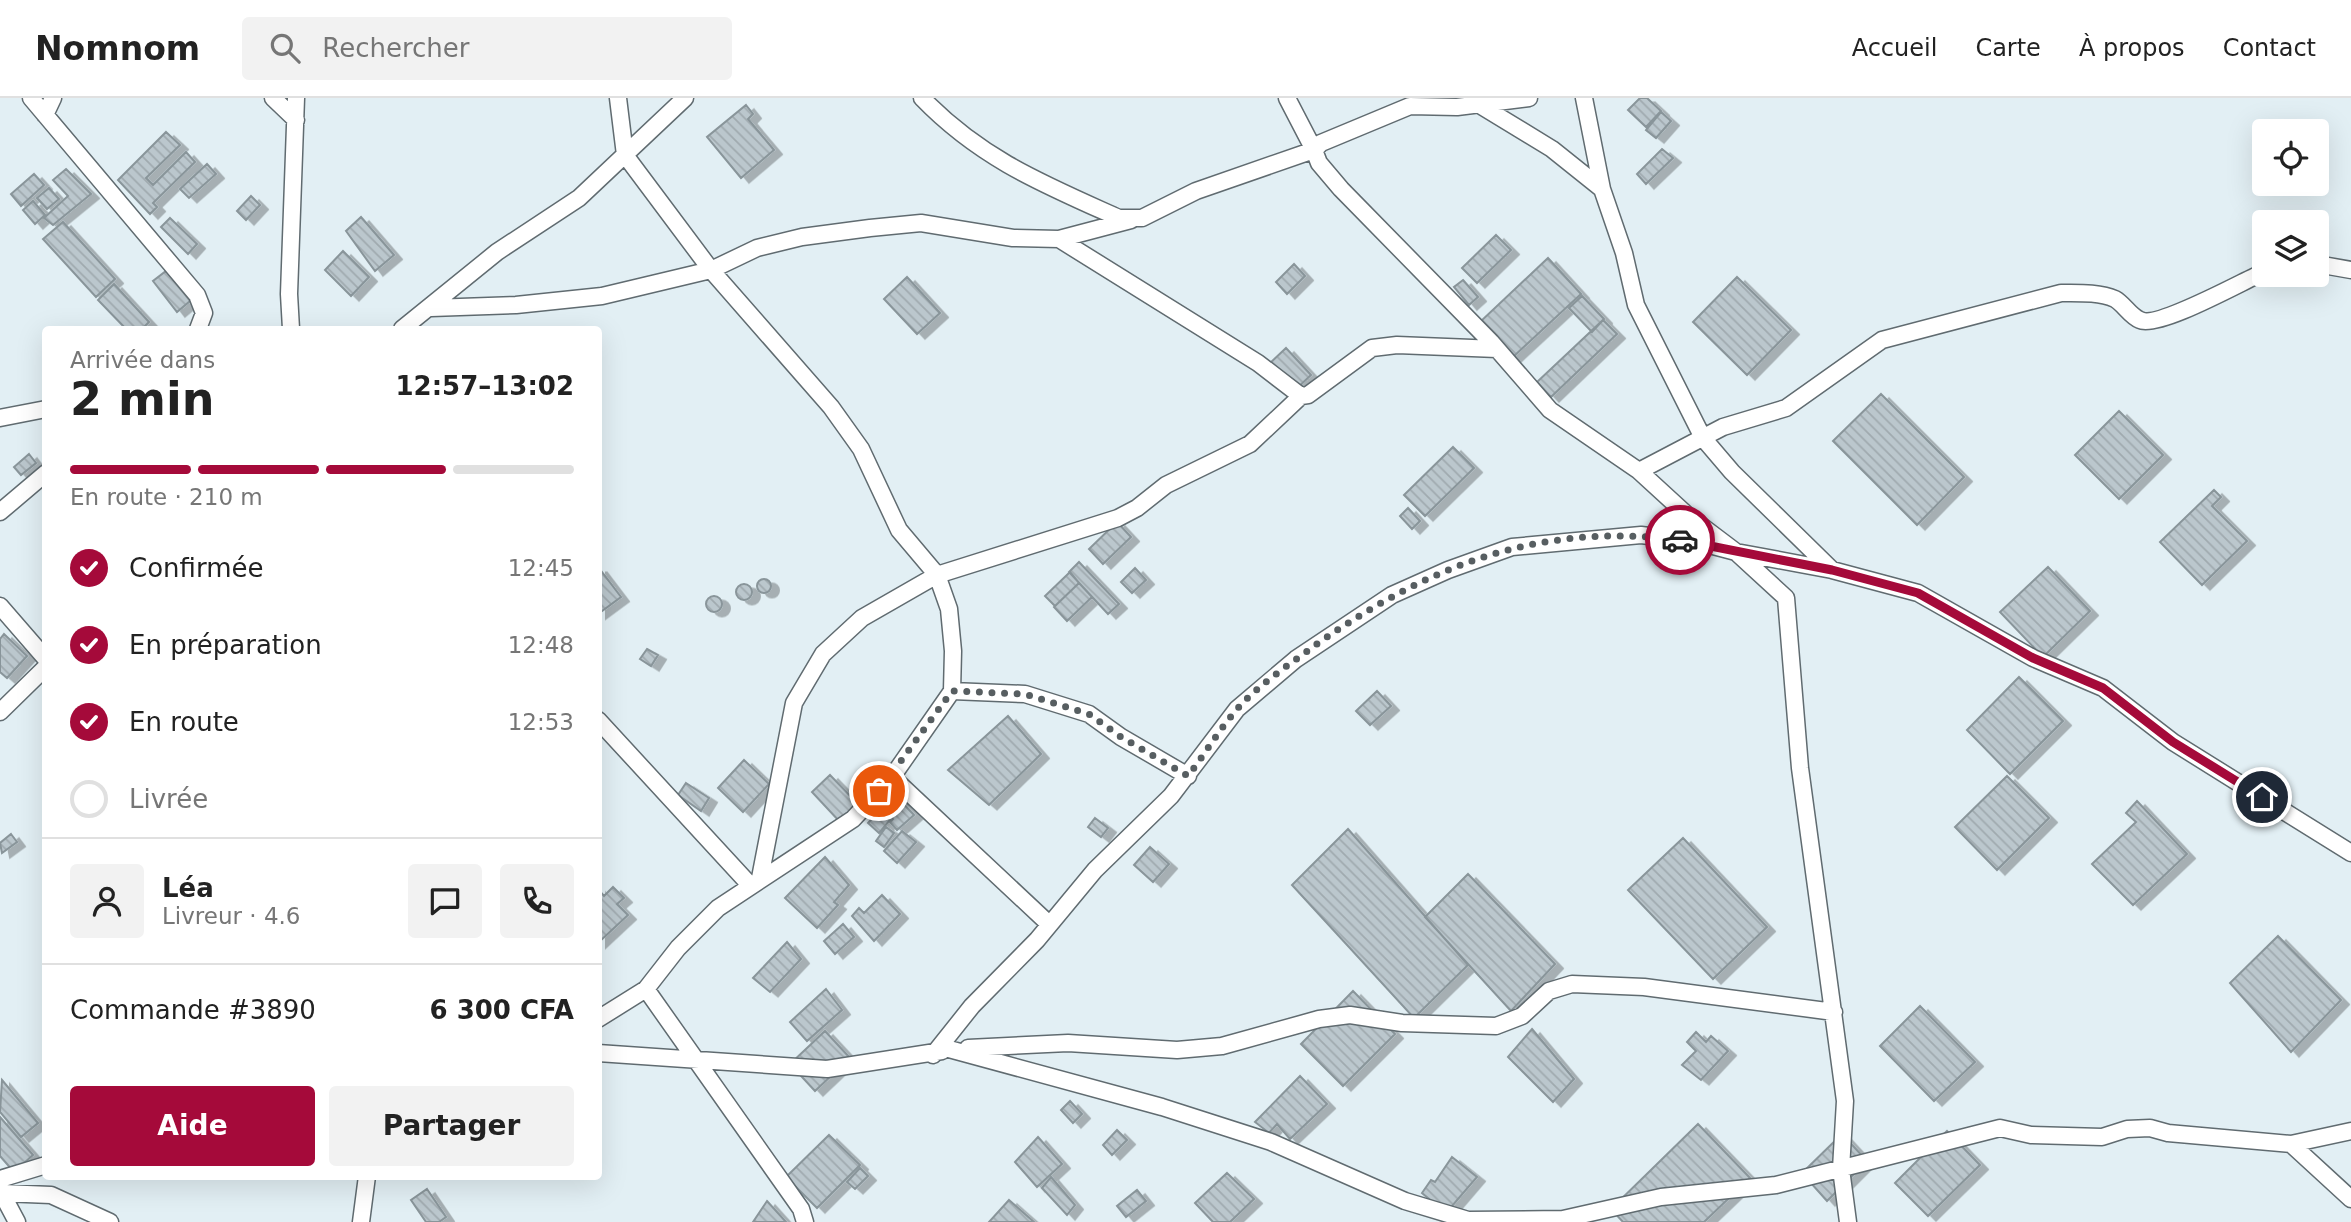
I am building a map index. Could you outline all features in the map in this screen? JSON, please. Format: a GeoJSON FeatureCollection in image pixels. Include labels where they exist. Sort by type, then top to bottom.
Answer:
{"type":"FeatureCollection","features":[{"type":"Feature","properties":{"kind":"street"},"geometry":{"type":"LineString","coordinates":[[31,98],[197,295],[205,313],[200,326]]}},
{"type":"Feature","properties":{"kind":"street"},"geometry":{"type":"LineString","coordinates":[[45,115],[53,98]]}},
{"type":"Feature","properties":{"kind":"street"},"geometry":{"type":"LineString","coordinates":[[274,98],[296,120]]}},
{"type":"Feature","properties":{"kind":"street"},"geometry":{"type":"LineString","coordinates":[[292,326],[289,294],[296,98]]}},
{"type":"Feature","properties":{"kind":"street"},"geometry":{"type":"LineString","coordinates":[[602,1016],[646,989],[678,948],[718,908],[755,881],[853,819],[892,777],[952,691],[949,609],[937,575],[899,530],[861,449],[831,407],[711,270],[625,155],[618,98]]}},
{"type":"Feature","properties":{"kind":"street"},"geometry":{"type":"LineString","coordinates":[[406,326],[497,252],[579,198],[685,98]]}},
{"type":"Feature","properties":{"kind":"street"},"geometry":{"type":"LineString","coordinates":[[922,98],[983,152],[1036,181],[1132,220]]}},
{"type":"Feature","properties":{"kind":"street"},"geometry":{"type":"LineString","coordinates":[[1287,98],[1319,163],[1497,349],[1550,410],[1639,471],[1687,515],[1736,552],[1786,598],[1800,768],[1845,1101],[1841,1169],[1848,1222]]}},
{"type":"Feature","properties":{"kind":"street"},"geometry":{"type":"LineString","coordinates":[[431,308],[516,305],[602,296],[711,270],[757,248],[802,237],[921,223],[1013,238],[1059,239],[1132,220],[1196,191],[1314,150],[1321,143],[1410,106],[1443,102],[1478,104],[1529,98]]}},
{"type":"Feature","properties":{"kind":"street"},"geometry":{"type":"LineString","coordinates":[[1584,98],[1602,189],[1624,253],[1636,305],[1703,438],[1732,472],[1832,570]]}},
{"type":"Feature","properties":{"kind":"street"},"geometry":{"type":"LineString","coordinates":[[1478,104],[1552,149],[1602,189]]}},
{"type":"Feature","properties":{"kind":"street"},"geometry":{"type":"LineString","coordinates":[[1059,239],[1258,363],[1301,396]]}},
{"type":"Feature","properties":{"kind":"street"},"geometry":{"type":"LineString","coordinates":[[2329,266],[2351,270]]}},
{"type":"Feature","properties":{"kind":"street"},"geometry":{"type":"LineString","coordinates":[[1639,471],[1723,427],[1786,408],[1882,340],[2061,293],[2083,293],[2114,299],[2140,320],[2149,322],[2182,311],[2252,277]]}},
{"type":"Feature","properties":{"kind":"street"},"geometry":{"type":"LineString","coordinates":[[755,881],[794,703],[823,654],[862,618],[937,575],[1118,518],[1137,508],[1166,485],[1250,444],[1301,396],[1308,395],[1372,348],[1397,345],[1497,349]]}},
{"type":"Feature","properties":{"kind":"street"},"geometry":{"type":"LineString","coordinates":[[0,418],[42,410]]}},
{"type":"Feature","properties":{"kind":"street"},"geometry":{"type":"LineString","coordinates":[[0,512],[42,476]]}},
{"type":"Feature","properties":{"kind":"street"},"geometry":{"type":"LineString","coordinates":[[933,1055],[972,1006],[1095,870],[1171,796],[1237,709],[1261,686],[1361,613],[1392,594],[1448,569],[1512,547],[1641,535],[1698,542],[1832,570],[1918,593],[2033,658],[2103,688],[2173,742],[2351,853]]}},
{"type":"Feature","properties":{"kind":"street"},"geometry":{"type":"LineString","coordinates":[[0,606],[42,654]]}},
{"type":"Feature","properties":{"kind":"street"},"geometry":{"type":"LineString","coordinates":[[0,712],[42,671]]}},
{"type":"Feature","properties":{"kind":"street"},"geometry":{"type":"LineString","coordinates":[[952,691],[1025,694],[1089,714],[1121,737],[1188,776]]}},
{"type":"Feature","properties":{"kind":"street"},"geometry":{"type":"LineString","coordinates":[[602,724],[755,881]]}},
{"type":"Feature","properties":{"kind":"street"},"geometry":{"type":"LineString","coordinates":[[892,777],[1049,923]]}},
{"type":"Feature","properties":{"kind":"street"},"geometry":{"type":"LineString","coordinates":[[602,1053],[827,1069],[933,1055],[949,1049],[1068,1042],[1177,1050],[1222,1046],[1319,1020],[1350,1015],[1402,1023],[1496,1027],[1522,1016],[1549,991],[1572,985],[1644,987],[1835,1012]]}},
{"type":"Feature","properties":{"kind":"street"},"geometry":{"type":"LineString","coordinates":[[646,989],[801,1209],[805,1222]]}},
{"type":"Feature","properties":{"kind":"street"},"geometry":{"type":"LineString","coordinates":[[949,1049],[1162,1107],[1259,1138],[1405,1200],[1468,1220],[1563,1219],[1601,1213],[1661,1197],[1776,1185],[2000,1128],[2031,1135],[2102,1137],[2127,1129],[2150,1128],[2168,1133],[2291,1144],[2351,1131]]}},
{"type":"Feature","properties":{"kind":"street"},"geometry":{"type":"LineString","coordinates":[[2291,1144],[2351,1199]]}},
{"type":"Feature","properties":{"kind":"street"},"geometry":{"type":"LineString","coordinates":[[1,1187],[42,1167]]}},
{"type":"Feature","properties":{"kind":"street"},"geometry":{"type":"LineString","coordinates":[[361,1222],[366,1180]]}},
{"type":"Feature","properties":{"kind":"street"},"geometry":{"type":"LineString","coordinates":[[1,1187],[18,1222]]}},
{"type":"Feature","properties":{"kind":"street"},"geometry":{"type":"LineString","coordinates":[[1,1187],[51,1195],[110,1222]]}},
{"type":"Feature","properties":{"kind":"building"},"geometry":{"type":"Polygon","coordinates":[[[1640,98],[1647,98],[1661,111],[1646,127],[1628,110],[1640,98]]]}},
{"type":"Feature","properties":{"kind":"building"},"geometry":{"type":"Polygon","coordinates":[[[746,105],[753,114],[748,119],[774,150],[741,178],[707,137],[746,105]]]}},
{"type":"Feature","properties":{"kind":"building"},"geometry":{"type":"Polygon","coordinates":[[[1661,112],[1671,121],[1656,138],[1646,130],[1661,112]]]}},
{"type":"Feature","properties":{"kind":"building"},"geometry":{"type":"Polygon","coordinates":[[[166,132],[180,145],[146,178],[153,185],[186,152],[195,162],[153,203],[157,207],[150,214],[118,180],[166,132]]]}},
{"type":"Feature","properties":{"kind":"building"},"geometry":{"type":"Polygon","coordinates":[[[1662,149],[1673,158],[1646,184],[1637,174],[1662,149]]]}},
{"type":"Feature","properties":{"kind":"building"},"geometry":{"type":"Polygon","coordinates":[[[207,164],[216,174],[189,198],[180,189],[207,164]]]}},
{"type":"Feature","properties":{"kind":"building"},"geometry":{"type":"Polygon","coordinates":[[[66,169],[91,194],[53,225],[44,218],[68,196],[53,180],[66,169]]]}},
{"type":"Feature","properties":{"kind":"building"},"geometry":{"type":"Polygon","coordinates":[[[34,174],[44,185],[21,206],[11,194],[34,174]]]}},
{"type":"Feature","properties":{"kind":"building"},"geometry":{"type":"Polygon","coordinates":[[[49,188],[59,199],[47,209],[37,198],[49,188]]]}},
{"type":"Feature","properties":{"kind":"building"},"geometry":{"type":"Polygon","coordinates":[[[251,196],[260,205],[246,220],[237,211],[251,196]]]}},
{"type":"Feature","properties":{"kind":"building"},"geometry":{"type":"Polygon","coordinates":[[[33,201],[45,215],[35,224],[23,210],[33,201]]]}},
{"type":"Feature","properties":{"kind":"building"},"geometry":{"type":"Polygon","coordinates":[[[361,217],[394,255],[375,271],[346,231],[361,217]]]}},
{"type":"Feature","properties":{"kind":"building"},"geometry":{"type":"Polygon","coordinates":[[[170,218],[197,244],[188,254],[161,227],[170,218]]]}},
{"type":"Feature","properties":{"kind":"building"},"geometry":{"type":"Polygon","coordinates":[[[63,222],[115,279],[96,297],[43,239],[63,222]]]}},
{"type":"Feature","properties":{"kind":"building"},"geometry":{"type":"Polygon","coordinates":[[[1496,235],[1511,250],[1477,283],[1462,268],[1496,235]]]}},
{"type":"Feature","properties":{"kind":"building"},"geometry":{"type":"Polygon","coordinates":[[[343,251],[369,277],[351,296],[325,270],[343,251]]]}},
{"type":"Feature","properties":{"kind":"building"},"geometry":{"type":"Polygon","coordinates":[[[1548,258],[1581,294],[1513,357],[1480,322],[1548,258]]]}},
{"type":"Feature","properties":{"kind":"building"},"geometry":{"type":"Polygon","coordinates":[[[1294,264],[1305,276],[1287,294],[1276,282],[1294,264]]]}},
{"type":"Feature","properties":{"kind":"building"},"geometry":{"type":"Polygon","coordinates":[[[166,271],[190,301],[177,312],[153,281],[166,271]]]}},
{"type":"Feature","properties":{"kind":"building"},"geometry":{"type":"Polygon","coordinates":[[[907,277],[940,313],[917,334],[884,299],[907,277]]]}},
{"type":"Feature","properties":{"kind":"building"},"geometry":{"type":"Polygon","coordinates":[[[1737,277],[1791,330],[1747,375],[1693,322],[1737,277]]]}},
{"type":"Feature","properties":{"kind":"building"},"geometry":{"type":"Polygon","coordinates":[[[1463,280],[1478,297],[1469,305],[1454,287],[1463,280]]]}},
{"type":"Feature","properties":{"kind":"building"},"geometry":{"type":"Polygon","coordinates":[[[114,284],[149,322],[145,326],[123,326],[98,300],[114,284]]]}},
{"type":"Feature","properties":{"kind":"building"},"geometry":{"type":"Polygon","coordinates":[[[1582,296],[1604,319],[1592,332],[1569,308],[1582,296]]]}},
{"type":"Feature","properties":{"kind":"building"},"geometry":{"type":"Polygon","coordinates":[[[1603,320],[1617,334],[1551,397],[1537,382],[1603,320]]]}},
{"type":"Feature","properties":{"kind":"building"},"geometry":{"type":"Polygon","coordinates":[[[1286,348],[1311,375],[1294,391],[1269,364],[1286,348]]]}},
{"type":"Feature","properties":{"kind":"building"},"geometry":{"type":"Polygon","coordinates":[[[1881,394],[1964,477],[1917,525],[1833,441],[1881,394]]]}},
{"type":"Feature","properties":{"kind":"building"},"geometry":{"type":"Polygon","coordinates":[[[2119,411],[2163,455],[2119,499],[2075,455],[2119,411]]]}},
{"type":"Feature","properties":{"kind":"building"},"geometry":{"type":"Polygon","coordinates":[[[1453,447],[1474,468],[1425,516],[1404,495],[1453,447]]]}},
{"type":"Feature","properties":{"kind":"building"},"geometry":{"type":"Polygon","coordinates":[[[29,454],[36,463],[21,475],[14,467],[29,454]]]}},
{"type":"Feature","properties":{"kind":"building"},"geometry":{"type":"Polygon","coordinates":[[[2214,490],[2221,497],[2212,506],[2247,541],[2202,585],[2160,542],[2214,490]]]}},
{"type":"Feature","properties":{"kind":"building"},"geometry":{"type":"Polygon","coordinates":[[[1408,508],[1420,521],[1412,529],[1400,516],[1408,508]]]}},
{"type":"Feature","properties":{"kind":"building"},"geometry":{"type":"Polygon","coordinates":[[[1117,522],[1131,537],[1103,564],[1089,549],[1117,522]]]}},
{"type":"Feature","properties":{"kind":"building"},"geometry":{"type":"Polygon","coordinates":[[[1079,562],[1119,604],[1108,614],[1069,572],[1079,562]]]}},
{"type":"Feature","properties":{"kind":"building"},"geometry":{"type":"Polygon","coordinates":[[[2048,567],[2090,611],[2043,657],[2000,612],[2048,567]]]}},
{"type":"Feature","properties":{"kind":"building"},"geometry":{"type":"Polygon","coordinates":[[[1135,568],[1146,580],[1132,593],[1121,582],[1135,568]]]}},
{"type":"Feature","properties":{"kind":"building"},"geometry":{"type":"Polygon","coordinates":[[[602,572],[621,597],[602,611],[602,572]]]}},
{"type":"Feature","properties":{"kind":"building"},"geometry":{"type":"Polygon","coordinates":[[[1070,572],[1079,583],[1055,606],[1045,596],[1070,572]]]}},
{"type":"Feature","properties":{"kind":"building"},"geometry":{"type":"Polygon","coordinates":[[[761,579],[767,579],[771,586],[767,593],[761,593],[757,589],[757,583],[761,579]]]}},
{"type":"Feature","properties":{"kind":"building"},"geometry":{"type":"Polygon","coordinates":[[[1079,583],[1092,597],[1067,621],[1054,607],[1079,583]]]}},
{"type":"Feature","properties":{"kind":"building"},"geometry":{"type":"Polygon","coordinates":[[[744,584],[752,592],[744,600],[736,592],[744,584]]]}},
{"type":"Feature","properties":{"kind":"building"},"geometry":{"type":"Polygon","coordinates":[[[714,596],[722,604],[714,612],[706,604],[714,596]]]}},
{"type":"Feature","properties":{"kind":"building"},"geometry":{"type":"Polygon","coordinates":[[[4,634],[27,656],[7,678],[0,672],[0,639],[4,634]]]}},
{"type":"Feature","properties":{"kind":"building"},"geometry":{"type":"Polygon","coordinates":[[[647,649],[658,655],[651,666],[640,659],[647,649]]]}},
{"type":"Feature","properties":{"kind":"building"},"geometry":{"type":"Polygon","coordinates":[[[2019,677],[2063,721],[2010,774],[1967,730],[2019,677]]]}},
{"type":"Feature","properties":{"kind":"building"},"geometry":{"type":"Polygon","coordinates":[[[1377,691],[1391,706],[1370,725],[1356,711],[1377,691]]]}},
{"type":"Feature","properties":{"kind":"building"},"geometry":{"type":"Polygon","coordinates":[[[1008,716],[1041,754],[989,805],[948,770],[1008,716]]]}},
{"type":"Feature","properties":{"kind":"building"},"geometry":{"type":"Polygon","coordinates":[[[744,760],[769,784],[743,812],[718,788],[744,760]]]}},
{"type":"Feature","properties":{"kind":"building"},"geometry":{"type":"Polygon","coordinates":[[[830,775],[858,804],[840,822],[812,792],[830,775]]]}},
{"type":"Feature","properties":{"kind":"building"},"geometry":{"type":"Polygon","coordinates":[[[2007,776],[2049,818],[1997,870],[1955,827],[2007,776]]]}},
{"type":"Feature","properties":{"kind":"building"},"geometry":{"type":"Polygon","coordinates":[[[686,783],[709,798],[701,811],[678,795],[686,783]]]}},
{"type":"Feature","properties":{"kind":"building"},"geometry":{"type":"Polygon","coordinates":[[[892,792],[914,815],[897,830],[890,822],[893,819],[882,802],[892,792]]]}},
{"type":"Feature","properties":{"kind":"building"},"geometry":{"type":"Polygon","coordinates":[[[2137,801],[2187,854],[2133,905],[2092,864],[2136,822],[2126,813],[2137,801]]]}},
{"type":"Feature","properties":{"kind":"building"},"geometry":{"type":"Polygon","coordinates":[[[879,811],[890,820],[879,833],[868,823],[879,811]]]}},
{"type":"Feature","properties":{"kind":"building"},"geometry":{"type":"Polygon","coordinates":[[[1095,818],[1108,828],[1101,837],[1088,827],[1095,818]]]}},
{"type":"Feature","properties":{"kind":"building"},"geometry":{"type":"Polygon","coordinates":[[[886,827],[894,833],[884,847],[876,841],[886,827]]]}},
{"type":"Feature","properties":{"kind":"building"},"geometry":{"type":"Polygon","coordinates":[[[1348,829],[1468,965],[1414,1018],[1292,885],[1348,829]]]}},
{"type":"Feature","properties":{"kind":"building"},"geometry":{"type":"Polygon","coordinates":[[[902,831],[916,842],[897,863],[884,851],[902,831]]]}},
{"type":"Feature","properties":{"kind":"building"},"geometry":{"type":"Polygon","coordinates":[[[11,834],[17,842],[2,853],[0,843],[11,834]]]}},
{"type":"Feature","properties":{"kind":"building"},"geometry":{"type":"Polygon","coordinates":[[[1683,838],[1767,927],[1713,979],[1628,890],[1683,838]]]}},
{"type":"Feature","properties":{"kind":"building"},"geometry":{"type":"Polygon","coordinates":[[[1150,847],[1169,864],[1153,882],[1134,865],[1150,847]]]}},
{"type":"Feature","properties":{"kind":"building"},"geometry":{"type":"Polygon","coordinates":[[[825,857],[849,885],[834,902],[838,905],[817,928],[785,898],[825,857]]]}},
{"type":"Feature","properties":{"kind":"building"},"geometry":{"type":"Polygon","coordinates":[[[1468,874],[1555,964],[1511,1011],[1425,917],[1468,874]]]}},
{"type":"Feature","properties":{"kind":"building"},"geometry":{"type":"Polygon","coordinates":[[[613,887],[624,898],[617,904],[628,915],[602,939],[602,894],[604,896],[613,887]]]}},
{"type":"Feature","properties":{"kind":"building"},"geometry":{"type":"Polygon","coordinates":[[[882,895],[900,914],[874,941],[852,916],[859,908],[864,913],[882,895]]]}},
{"type":"Feature","properties":{"kind":"building"},"geometry":{"type":"Polygon","coordinates":[[[843,924],[854,937],[835,954],[824,941],[843,924]]]}},
{"type":"Feature","properties":{"kind":"building"},"geometry":{"type":"Polygon","coordinates":[[[2278,936],[2341,1000],[2291,1052],[2230,983],[2278,936]]]}},
{"type":"Feature","properties":{"kind":"building"},"geometry":{"type":"Polygon","coordinates":[[[787,942],[801,959],[770,992],[753,978],[787,942]]]}},
{"type":"Feature","properties":{"kind":"building"},"geometry":{"type":"Polygon","coordinates":[[[826,989],[842,1010],[807,1041],[790,1022],[826,989]]]}},
{"type":"Feature","properties":{"kind":"building"},"geometry":{"type":"Polygon","coordinates":[[[1353,991],[1395,1034],[1343,1086],[1301,1044],[1353,991]]]}},
{"type":"Feature","properties":{"kind":"building"},"geometry":{"type":"Polygon","coordinates":[[[1920,1006],[1975,1062],[1934,1101],[1880,1046],[1920,1006]]]}},
{"type":"Feature","properties":{"kind":"building"},"geometry":{"type":"Polygon","coordinates":[[[1532,1029],[1574,1079],[1553,1102],[1508,1057],[1532,1029]]]}},
{"type":"Feature","properties":{"kind":"building"},"geometry":{"type":"Polygon","coordinates":[[[825,1031],[850,1058],[815,1091],[790,1064],[825,1031]]]}},
{"type":"Feature","properties":{"kind":"building"},"geometry":{"type":"Polygon","coordinates":[[[1696,1032],[1706,1042],[1711,1036],[1728,1051],[1701,1080],[1682,1065],[1696,1051],[1687,1042],[1696,1032]]]}},
{"type":"Feature","properties":{"kind":"building"},"geometry":{"type":"Polygon","coordinates":[[[1300,1076],[1327,1104],[1290,1139],[1277,1124],[1269,1133],[1255,1122],[1300,1076]]]}},
{"type":"Feature","properties":{"kind":"building"},"geometry":{"type":"Polygon","coordinates":[[[2,1080],[38,1123],[21,1137],[0,1112],[2,1080]]]}},
{"type":"Feature","properties":{"kind":"building"},"geometry":{"type":"Polygon","coordinates":[[[1070,1101],[1082,1114],[1073,1123],[1061,1110],[1070,1101]]]}},
{"type":"Feature","properties":{"kind":"building"},"geometry":{"type":"Polygon","coordinates":[[[0,1117],[33,1155],[14,1172],[0,1156],[0,1117]]]}},
{"type":"Feature","properties":{"kind":"building"},"geometry":{"type":"Polygon","coordinates":[[[1698,1124],[1750,1178],[1704,1222],[1623,1222],[1611,1209],[1698,1124]]]}},
{"type":"Feature","properties":{"kind":"building"},"geometry":{"type":"Polygon","coordinates":[[[1117,1130],[1127,1140],[1112,1155],[1103,1145],[1117,1130]]]}},
{"type":"Feature","properties":{"kind":"building"},"geometry":{"type":"Polygon","coordinates":[[[1947,1131],[1980,1165],[1928,1216],[1895,1183],[1947,1131]]]}},
{"type":"Feature","properties":{"kind":"building"},"geometry":{"type":"Polygon","coordinates":[[[1842,1134],[1867,1161],[1827,1201],[1802,1173],[1842,1134]]]}},
{"type":"Feature","properties":{"kind":"building"},"geometry":{"type":"Polygon","coordinates":[[[829,1135],[860,1165],[817,1208],[786,1177],[829,1135]]]}},
{"type":"Feature","properties":{"kind":"building"},"geometry":{"type":"Polygon","coordinates":[[[1038,1137],[1062,1164],[1037,1187],[1015,1162],[1038,1137]]]}},
{"type":"Feature","properties":{"kind":"building"},"geometry":{"type":"Polygon","coordinates":[[[1452,1157],[1477,1177],[1446,1213],[1422,1193],[1431,1180],[1435,1182],[1452,1157]]]}},
{"type":"Feature","properties":{"kind":"building"},"geometry":{"type":"Polygon","coordinates":[[[860,1168],[868,1176],[855,1189],[847,1182],[860,1168]]]}},
{"type":"Feature","properties":{"kind":"building"},"geometry":{"type":"Polygon","coordinates":[[[1227,1173],[1254,1199],[1230,1222],[1213,1222],[1195,1203],[1227,1173]]]}},
{"type":"Feature","properties":{"kind":"building"},"geometry":{"type":"Polygon","coordinates":[[[1051,1177],[1075,1205],[1067,1215],[1042,1188],[1051,1177]]]}},
{"type":"Feature","properties":{"kind":"building"},"geometry":{"type":"Polygon","coordinates":[[[427,1189],[446,1217],[439,1222],[426,1222],[411,1200],[427,1189]]]}},
{"type":"Feature","properties":{"kind":"building"},"geometry":{"type":"Polygon","coordinates":[[[1137,1190],[1146,1201],[1126,1217],[1117,1206],[1137,1190]]]}},
{"type":"Feature","properties":{"kind":"building"},"geometry":{"type":"Polygon","coordinates":[[[1009,1200],[1034,1222],[989,1222],[1009,1200]]]}},
{"type":"Feature","properties":{"kind":"building"},"geometry":{"type":"Polygon","coordinates":[[[767,1201],[786,1222],[753,1222],[767,1201]]]}},
{"type":"Feature","properties":{"kind":"way so far"},"geometry":{"type":"LineString","coordinates":[[879,791],[892,777],[952,691],[1025,694],[1089,714],[1121,737],[1188,776],[1237,709],[1261,686],[1361,613],[1392,594],[1448,569],[1512,547],[1641,535],[1680,540]]}},
{"type":"Feature","properties":{"kind":"route"},"geometry":{"type":"LineString","coordinates":[[1680,540],[1832,570],[1918,593],[2033,658],[2103,688],[2173,742],[2262,797]]}}]}
